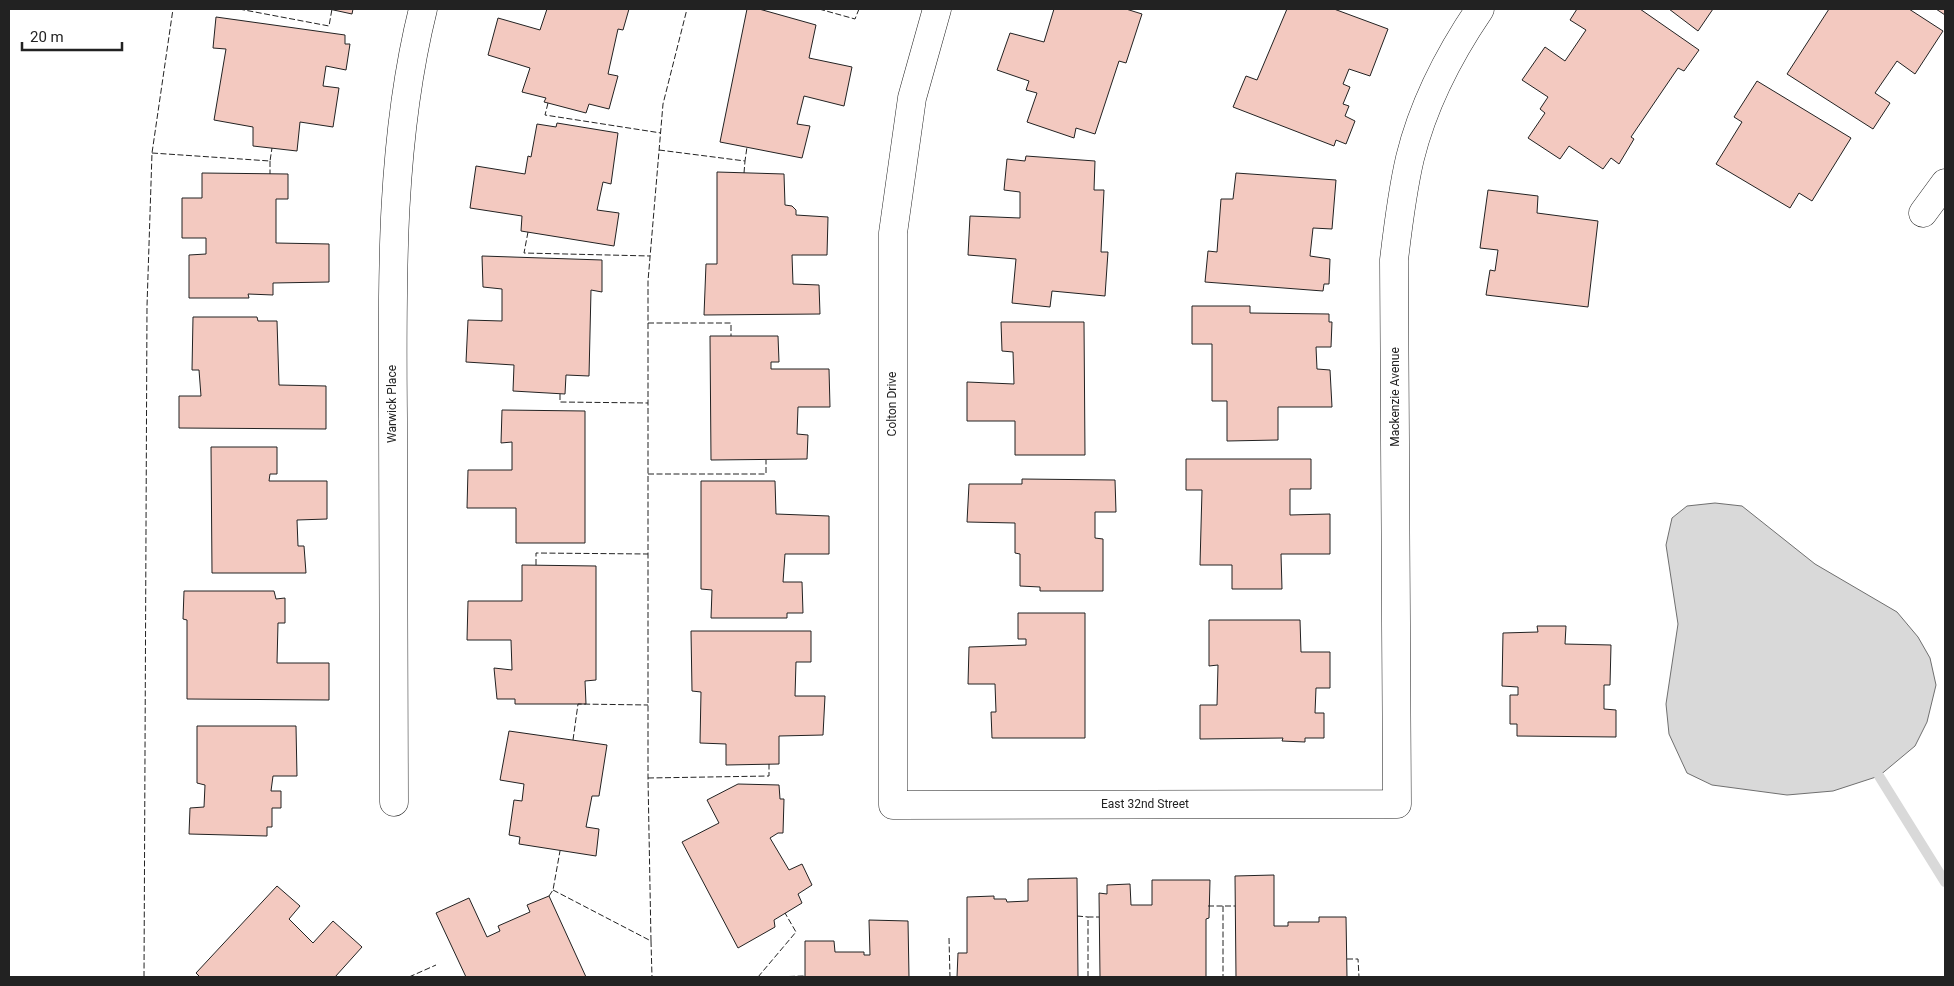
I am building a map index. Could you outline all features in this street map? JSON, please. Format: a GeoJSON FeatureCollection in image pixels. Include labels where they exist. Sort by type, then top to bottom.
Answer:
{"type":"FeatureCollection","features":[{"type":"Feature","properties":{"kind":"street","name":"Warwick Place"},"geometry":{"type":"LineString","coordinates":[[394,802],[392,297],[400,131],[416,36],[423,9]]}},
{"type":"Feature","properties":{"kind":"street","name":"Colton Drive"},"geometry":{"type":"LineString","coordinates":[[893,805],[893,233],[912,98],[937,9]]}},
{"type":"Feature","properties":{"kind":"street","name":"Mackenzie Avenue"},"geometry":{"type":"LineString","coordinates":[[1397,804],[1394,260],[1400,203],[1410,156],[1428,106],[1451,55],[1480,9]]}},
{"type":"Feature","properties":{"kind":"street"},"geometry":{"type":"LineString","coordinates":[[1923,213],[1945,183]]}},
{"type":"Feature","properties":{"kind":"street","name":"East 32nd Street"},"geometry":{"type":"LineString","coordinates":[[893,805],[1397,804]]}},
{"type":"Feature","properties":{"kind":"shaded area"},"geometry":{"type":"Polygon","coordinates":[[[1715,503],[1742,506],[1815,564],[1897,612],[1918,637],[1930,658],[1936,685],[1927,722],[1915,746],[1879,776],[1833,791],[1787,795],[1712,785],[1687,773],[1669,734],[1666,704],[1678,624],[1666,545],[1672,518],[1687,506],[1715,503]]]}},
{"type":"Feature","properties":{"kind":"building"},"geometry":{"type":"Polygon","coordinates":[[[329,9],[353,9],[352,14],[329,9]]]}},
{"type":"Feature","properties":{"kind":"building"},"geometry":{"type":"Polygon","coordinates":[[[547,9],[629,9],[623,30],[618,29],[608,74],[618,76],[609,109],[589,104],[586,113],[544,102],[546,98],[522,92],[530,68],[488,55],[498,18],[540,30],[547,9]]]}},
{"type":"Feature","properties":{"kind":"building"},"geometry":{"type":"Polygon","coordinates":[[[747,9],[759,9],[816,25],[809,58],[852,67],[844,106],[804,96],[797,124],[810,126],[802,158],[720,142],[747,9]]]}},
{"type":"Feature","properties":{"kind":"building"},"geometry":{"type":"Polygon","coordinates":[[[1054,9],[1126,9],[1142,14],[1126,63],[1119,61],[1095,134],[1076,128],[1074,138],[1027,122],[1037,93],[1026,90],[1029,81],[997,70],[1010,33],[1044,42],[1054,9]]]}},
{"type":"Feature","properties":{"kind":"building"},"geometry":{"type":"Polygon","coordinates":[[[1287,9],[1334,9],[1388,29],[1370,76],[1349,69],[1343,84],[1350,87],[1343,104],[1349,106],[1345,116],[1355,121],[1346,144],[1336,140],[1334,146],[1233,107],[1246,76],[1257,80],[1287,9]]]}},
{"type":"Feature","properties":{"kind":"building"},"geometry":{"type":"Polygon","coordinates":[[[1577,9],[1640,9],[1699,50],[1684,71],[1678,68],[1631,137],[1634,139],[1619,164],[1611,158],[1603,169],[1569,146],[1560,159],[1528,138],[1545,113],[1540,109],[1548,97],[1522,80],[1545,47],[1565,61],[1586,30],[1570,20],[1577,9]]]}},
{"type":"Feature","properties":{"kind":"building"},"geometry":{"type":"Polygon","coordinates":[[[1669,9],[1713,9],[1698,31],[1669,9]]]}},
{"type":"Feature","properties":{"kind":"building"},"geometry":{"type":"Polygon","coordinates":[[[1829,9],[1909,9],[1943,31],[1915,74],[1897,61],[1875,93],[1890,103],[1873,129],[1787,74],[1829,9]]]}},
{"type":"Feature","properties":{"kind":"building"},"geometry":{"type":"Polygon","coordinates":[[[1936,9],[1945,9],[1945,15],[1936,9]]]}},
{"type":"Feature","properties":{"kind":"building"},"geometry":{"type":"Polygon","coordinates":[[[216,17],[345,35],[345,44],[350,44],[346,70],[326,66],[323,86],[339,88],[333,127],[300,122],[297,151],[253,146],[253,127],[214,120],[226,49],[213,48],[216,17]]]}},
{"type":"Feature","properties":{"kind":"building"},"geometry":{"type":"Polygon","coordinates":[[[1757,81],[1851,138],[1812,201],[1799,193],[1790,208],[1716,164],[1742,122],[1734,117],[1757,81]]]}},
{"type":"Feature","properties":{"kind":"building"},"geometry":{"type":"Polygon","coordinates":[[[557,123],[618,133],[611,184],[603,182],[597,210],[619,213],[614,246],[521,231],[522,216],[470,208],[476,166],[525,174],[528,156],[531,157],[537,124],[556,127],[557,123]]]}},
{"type":"Feature","properties":{"kind":"building"},"geometry":{"type":"Polygon","coordinates":[[[1026,156],[1095,161],[1094,190],[1104,190],[1101,252],[1108,252],[1105,296],[1052,291],[1050,307],[1012,303],[1016,259],[968,255],[970,216],[1020,218],[1020,192],[1004,190],[1007,159],[1025,161],[1026,156]]]}},
{"type":"Feature","properties":{"kind":"building"},"geometry":{"type":"Polygon","coordinates":[[[717,172],[784,174],[785,205],[792,206],[796,210],[796,215],[828,217],[827,255],[792,255],[793,284],[819,285],[820,314],[704,315],[706,264],[717,264],[717,172]]]}},
{"type":"Feature","properties":{"kind":"building"},"geometry":{"type":"Polygon","coordinates":[[[202,173],[288,174],[288,199],[276,199],[276,243],[329,244],[329,282],[273,283],[273,295],[248,294],[249,298],[189,298],[189,255],[206,254],[206,238],[182,238],[182,198],[202,198],[202,173]]]}},
{"type":"Feature","properties":{"kind":"building"},"geometry":{"type":"Polygon","coordinates":[[[1236,173],[1336,180],[1332,229],[1313,228],[1310,256],[1330,259],[1329,284],[1324,284],[1323,291],[1205,282],[1208,251],[1217,252],[1221,199],[1233,199],[1236,173]]]}},
{"type":"Feature","properties":{"kind":"building"},"geometry":{"type":"Polygon","coordinates":[[[1488,190],[1538,196],[1537,213],[1598,221],[1588,307],[1486,295],[1490,270],[1495,271],[1498,250],[1480,248],[1488,190]]]}},
{"type":"Feature","properties":{"kind":"building"},"geometry":{"type":"Polygon","coordinates":[[[482,256],[602,260],[602,292],[591,290],[589,376],[566,375],[565,394],[513,391],[514,365],[466,362],[468,320],[502,321],[502,289],[483,287],[482,256]]]}},
{"type":"Feature","properties":{"kind":"building"},"geometry":{"type":"Polygon","coordinates":[[[1192,306],[1250,306],[1250,313],[1329,314],[1329,322],[1332,322],[1331,347],[1316,347],[1317,369],[1330,370],[1332,407],[1278,407],[1278,440],[1227,441],[1227,401],[1212,401],[1212,344],[1192,344],[1192,306]]]}},
{"type":"Feature","properties":{"kind":"building"},"geometry":{"type":"Polygon","coordinates":[[[193,317],[257,317],[258,321],[277,321],[279,385],[326,386],[326,429],[179,428],[179,396],[201,396],[199,370],[192,370],[193,317]]]}},
{"type":"Feature","properties":{"kind":"building"},"geometry":{"type":"Polygon","coordinates":[[[1001,322],[1084,322],[1085,455],[1015,455],[1015,421],[967,421],[967,382],[1014,384],[1013,352],[1002,351],[1001,322]]]}},
{"type":"Feature","properties":{"kind":"building"},"geometry":{"type":"Polygon","coordinates":[[[710,336],[778,336],[779,362],[771,362],[771,369],[829,369],[830,407],[798,407],[797,434],[808,435],[807,459],[711,460],[710,336]]]}},
{"type":"Feature","properties":{"kind":"building"},"geometry":{"type":"Polygon","coordinates":[[[502,410],[585,411],[585,543],[516,543],[516,508],[467,508],[468,470],[512,470],[512,442],[501,443],[502,410]]]}},
{"type":"Feature","properties":{"kind":"building"},"geometry":{"type":"Polygon","coordinates":[[[211,447],[277,447],[277,474],[270,474],[269,481],[327,481],[327,519],[297,520],[298,546],[304,546],[306,573],[212,573],[211,447]]]}},
{"type":"Feature","properties":{"kind":"building"},"geometry":{"type":"Polygon","coordinates":[[[1186,459],[1311,459],[1311,489],[1290,489],[1290,515],[1330,514],[1330,554],[1281,554],[1282,589],[1232,589],[1232,565],[1200,565],[1202,490],[1186,490],[1186,459]]]}},
{"type":"Feature","properties":{"kind":"building"},"geometry":{"type":"Polygon","coordinates":[[[1022,479],[1115,480],[1116,512],[1095,512],[1095,538],[1103,539],[1103,591],[1040,591],[1040,587],[1020,586],[1020,554],[1015,553],[1015,523],[967,522],[969,484],[1022,484],[1022,479]]]}},
{"type":"Feature","properties":{"kind":"building"},"geometry":{"type":"Polygon","coordinates":[[[701,481],[775,481],[776,514],[829,516],[829,554],[785,554],[783,582],[802,582],[803,613],[787,613],[787,618],[711,618],[712,590],[701,589],[701,481]]]}},
{"type":"Feature","properties":{"kind":"building"},"geometry":{"type":"Polygon","coordinates":[[[522,565],[596,566],[596,680],[585,681],[586,704],[515,704],[515,699],[497,699],[494,668],[512,670],[511,640],[467,640],[468,601],[522,601],[522,565]]]}},
{"type":"Feature","properties":{"kind":"building"},"geometry":{"type":"Polygon","coordinates":[[[184,591],[274,591],[276,599],[285,598],[285,623],[278,623],[277,663],[329,663],[329,700],[187,699],[187,620],[183,619],[184,591]]]}},
{"type":"Feature","properties":{"kind":"building"},"geometry":{"type":"Polygon","coordinates":[[[1018,613],[1085,613],[1085,738],[992,738],[991,712],[996,712],[995,684],[968,684],[969,647],[1026,645],[1026,639],[1018,639],[1018,613]]]}},
{"type":"Feature","properties":{"kind":"building"},"geometry":{"type":"Polygon","coordinates":[[[1209,620],[1300,620],[1301,652],[1330,652],[1330,688],[1316,688],[1315,713],[1324,713],[1324,738],[1305,738],[1305,742],[1282,741],[1283,738],[1200,739],[1200,705],[1217,705],[1218,665],[1209,666],[1209,620]]]}},
{"type":"Feature","properties":{"kind":"building"},"geometry":{"type":"Polygon","coordinates":[[[1537,626],[1566,626],[1565,644],[1611,645],[1610,685],[1604,685],[1604,709],[1616,710],[1616,737],[1517,736],[1517,724],[1510,724],[1510,695],[1518,695],[1518,687],[1502,686],[1503,633],[1538,632],[1537,626]]]}},
{"type":"Feature","properties":{"kind":"building"},"geometry":{"type":"Polygon","coordinates":[[[691,631],[811,631],[811,662],[796,662],[795,696],[825,696],[823,735],[779,736],[779,764],[726,765],[726,744],[700,743],[701,692],[692,691],[691,631]]]}},
{"type":"Feature","properties":{"kind":"building"},"geometry":{"type":"Polygon","coordinates":[[[197,726],[296,726],[297,776],[273,776],[271,791],[281,791],[281,808],[272,808],[272,827],[267,827],[267,836],[189,834],[190,808],[204,807],[205,785],[197,783],[197,726]]]}},
{"type":"Feature","properties":{"kind":"building"},"geometry":{"type":"Polygon","coordinates":[[[509,731],[607,745],[599,796],[592,796],[586,827],[599,829],[596,856],[519,844],[520,837],[509,835],[514,800],[522,801],[524,784],[500,780],[509,731]]]}},
{"type":"Feature","properties":{"kind":"building"},"geometry":{"type":"Polygon","coordinates":[[[738,784],[779,785],[780,799],[784,799],[783,833],[778,833],[770,838],[789,870],[802,864],[812,885],[798,894],[802,903],[774,920],[775,927],[738,948],[682,842],[719,823],[707,800],[738,784]]]}},
{"type":"Feature","properties":{"kind":"building"},"geometry":{"type":"Polygon","coordinates":[[[1274,875],[1274,926],[1288,926],[1288,922],[1319,922],[1319,917],[1346,917],[1347,977],[1236,977],[1235,876],[1274,875]]]}},
{"type":"Feature","properties":{"kind":"building"},"geometry":{"type":"Polygon","coordinates":[[[1077,878],[1078,977],[957,977],[958,953],[967,953],[967,897],[994,896],[994,899],[1006,899],[1007,902],[1028,901],[1028,879],[1077,878]]]}},
{"type":"Feature","properties":{"kind":"building"},"geometry":{"type":"Polygon","coordinates":[[[1152,880],[1210,880],[1209,918],[1206,919],[1206,977],[1100,977],[1099,893],[1107,894],[1107,885],[1130,884],[1131,905],[1152,905],[1152,880]]]}},
{"type":"Feature","properties":{"kind":"building"},"geometry":{"type":"Polygon","coordinates":[[[277,886],[300,906],[289,919],[313,943],[333,921],[362,947],[335,977],[200,977],[196,973],[277,886]]]}},
{"type":"Feature","properties":{"kind":"building"},"geometry":{"type":"Polygon","coordinates":[[[549,896],[586,977],[466,977],[436,913],[469,898],[487,937],[500,931],[498,926],[530,912],[527,905],[549,896]]]}},
{"type":"Feature","properties":{"kind":"building"},"geometry":{"type":"Polygon","coordinates":[[[869,920],[908,921],[909,977],[805,977],[805,941],[834,941],[835,952],[864,952],[864,955],[870,955],[869,920]]]}},
{"type":"Feature","properties":{"kind":"waterway"},"geometry":{"type":"LineString","coordinates":[[1879,776],[1945,882]]}},
{"type":"Feature","properties":{"kind":"fence"},"geometry":{"type":"LineString","coordinates":[[144,977],[147,306],[152,153],[173,9]]}},
{"type":"Feature","properties":{"kind":"fence"},"geometry":{"type":"LineString","coordinates":[[239,9],[329,26],[332,9]]}},
{"type":"Feature","properties":{"kind":"fence"},"geometry":{"type":"LineString","coordinates":[[651,941],[648,778],[648,281],[663,104],[687,9]]}},
{"type":"Feature","properties":{"kind":"fence"},"geometry":{"type":"LineString","coordinates":[[819,9],[855,19],[859,9]]}},
{"type":"Feature","properties":{"kind":"fence"},"geometry":{"type":"LineString","coordinates":[[548,103],[545,115],[661,133]]}},
{"type":"Feature","properties":{"kind":"fence"},"geometry":{"type":"LineString","coordinates":[[659,150],[745,161],[747,147]]}},
{"type":"Feature","properties":{"kind":"fence"},"geometry":{"type":"LineString","coordinates":[[152,153],[270,161],[272,148]]}},
{"type":"Feature","properties":{"kind":"fence"},"geometry":{"type":"LineString","coordinates":[[270,161],[270,174]]}},
{"type":"Feature","properties":{"kind":"fence"},"geometry":{"type":"LineString","coordinates":[[744,173],[745,161]]}},
{"type":"Feature","properties":{"kind":"fence"},"geometry":{"type":"LineString","coordinates":[[528,232],[524,253],[650,256]]}},
{"type":"Feature","properties":{"kind":"fence"},"geometry":{"type":"LineString","coordinates":[[648,323],[731,323],[731,336]]}},
{"type":"Feature","properties":{"kind":"fence"},"geometry":{"type":"LineString","coordinates":[[560,394],[560,402],[648,403]]}},
{"type":"Feature","properties":{"kind":"fence"},"geometry":{"type":"LineString","coordinates":[[648,474],[766,474],[766,460]]}},
{"type":"Feature","properties":{"kind":"fence"},"geometry":{"type":"LineString","coordinates":[[536,565],[536,553],[648,554]]}},
{"type":"Feature","properties":{"kind":"fence"},"geometry":{"type":"LineString","coordinates":[[573,740],[578,704],[648,705]]}},
{"type":"Feature","properties":{"kind":"fence"},"geometry":{"type":"LineString","coordinates":[[648,778],[769,776],[769,764]]}},
{"type":"Feature","properties":{"kind":"fence"},"geometry":{"type":"LineString","coordinates":[[549,896],[553,890],[560,851]]}},
{"type":"Feature","properties":{"kind":"fence"},"geometry":{"type":"LineString","coordinates":[[553,890],[651,941],[652,977]]}},
{"type":"Feature","properties":{"kind":"fence"},"geometry":{"type":"LineString","coordinates":[[1208,906],[1235,906]]}},
{"type":"Feature","properties":{"kind":"fence"},"geometry":{"type":"LineString","coordinates":[[1223,906],[1223,977]]}},
{"type":"Feature","properties":{"kind":"fence"},"geometry":{"type":"LineString","coordinates":[[758,977],[796,932],[785,913]]}},
{"type":"Feature","properties":{"kind":"fence"},"geometry":{"type":"LineString","coordinates":[[1077,916],[1088,917]]}},
{"type":"Feature","properties":{"kind":"fence"},"geometry":{"type":"LineString","coordinates":[[1088,977],[1088,917],[1099,917]]}},
{"type":"Feature","properties":{"kind":"fence"},"geometry":{"type":"LineString","coordinates":[[949,938],[950,977]]}},
{"type":"Feature","properties":{"kind":"fence"},"geometry":{"type":"LineString","coordinates":[[1347,959],[1358,959],[1359,977]]}},
{"type":"Feature","properties":{"kind":"fence"},"geometry":{"type":"LineString","coordinates":[[409,977],[436,965]]}},
{"type":"Feature","properties":{"kind":"fence"},"geometry":{"type":"LineString","coordinates":[[772,977],[805,976]]}}]}
